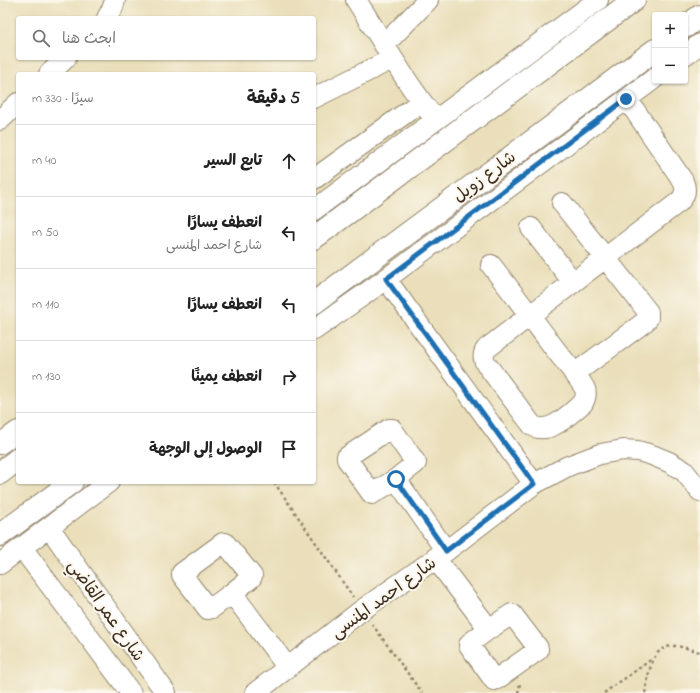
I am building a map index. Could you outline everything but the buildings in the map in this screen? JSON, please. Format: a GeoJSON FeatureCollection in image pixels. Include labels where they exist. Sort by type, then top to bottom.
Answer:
{"type":"FeatureCollection","features":[{"type":"Feature","properties":{"kind":"main road"},"geometry":{"type":"LineString","coordinates":[[316,237],[634,0]]}},
{"type":"Feature","properties":{"kind":"main road"},"geometry":{"type":"LineString","coordinates":[[688,25],[700,16]]}},
{"type":"Feature","properties":{"kind":"main road","name":"شارع زويل"},"geometry":{"type":"LineString","coordinates":[[316,302],[652,52]]}},
{"type":"Feature","properties":{"kind":"main road"},"geometry":{"type":"LineString","coordinates":[[0,473],[16,461]]}},
{"type":"Feature","properties":{"kind":"main road"},"geometry":{"type":"LineString","coordinates":[[0,535],[69,484]]}},
{"type":"Feature","properties":{"kind":"street"},"geometry":{"type":"LineString","coordinates":[[107,16],[113,7],[115,0]]}},
{"type":"Feature","properties":{"kind":"street"},"geometry":{"type":"LineString","coordinates":[[356,0],[421,102],[435,119]]}},
{"type":"Feature","properties":{"kind":"street"},"geometry":{"type":"LineString","coordinates":[[316,97],[388,52],[428,0]]}},
{"type":"Feature","properties":{"kind":"street"},"geometry":{"type":"LineString","coordinates":[[316,208],[435,119],[598,0]]}},
{"type":"Feature","properties":{"kind":"street"},"geometry":{"type":"LineString","coordinates":[[688,53],[700,44]]}},
{"type":"Feature","properties":{"kind":"street"},"geometry":{"type":"LineString","coordinates":[[51,72],[64,60]]}},
{"type":"Feature","properties":{"kind":"street"},"geometry":{"type":"LineString","coordinates":[[316,329],[386,279],[652,80]]}},
{"type":"Feature","properties":{"kind":"street"},"geometry":{"type":"LineString","coordinates":[[491,265],[530,315],[586,392],[583,403],[555,424],[547,428],[539,429],[532,425],[486,364],[484,356],[486,348],[530,315],[678,202],[685,193],[686,187],[683,181],[626,99]]}},
{"type":"Feature","properties":{"kind":"street"},"geometry":{"type":"LineString","coordinates":[[316,178],[421,102]]}},
{"type":"Feature","properties":{"kind":"street"},"geometry":{"type":"LineString","coordinates":[[0,120],[16,105]]}},
{"type":"Feature","properties":{"kind":"street"},"geometry":{"type":"LineString","coordinates":[[562,203],[648,312],[648,318],[574,374]]}},
{"type":"Feature","properties":{"kind":"street"},"geometry":{"type":"LineString","coordinates":[[531,228],[573,282]]}},
{"type":"Feature","properties":{"kind":"street"},"geometry":{"type":"LineString","coordinates":[[386,279],[534,484]]}},
{"type":"Feature","properties":{"kind":"street"},"geometry":{"type":"LineString","coordinates":[[0,430],[16,430]]}},
{"type":"Feature","properties":{"kind":"street"},"geometry":{"type":"LineString","coordinates":[[0,444],[16,432]]}},
{"type":"Feature","properties":{"kind":"street","name":"شارع احمد المنسى"},"geometry":{"type":"LineString","coordinates":[[269,689],[288,668],[362,610],[440,555],[534,484],[574,464],[600,454],[623,450],[645,453],[669,462],[684,471],[700,491]]}},
{"type":"Feature","properties":{"kind":"street"},"geometry":{"type":"LineString","coordinates":[[396,479],[440,555],[489,629]]}},
{"type":"Feature","properties":{"kind":"street"},"geometry":{"type":"LineString","coordinates":[[0,564],[106,484]]}},
{"type":"Feature","properties":{"kind":"street","name":"شارع عمر القاضي"},"geometry":{"type":"LineString","coordinates":[[48,527],[166,693]]}},
{"type":"Feature","properties":{"kind":"street","name":"شارع عمر القاضي"},"geometry":{"type":"LineString","coordinates":[[22,548],[131,693]]}},
{"type":"Feature","properties":{"kind":"street"},"geometry":{"type":"LineString","coordinates":[[232,593],[288,668]]}},
{"type":"Feature","properties":{"kind":"path"},"geometry":{"type":"LineString","coordinates":[[275,484],[362,610],[422,693]]}},
{"type":"Feature","properties":{"kind":"path"},"geometry":{"type":"LineString","coordinates":[[645,693],[651,662],[659,652],[669,646],[677,646],[700,652]]}},
{"type":"Feature","properties":{"kind":"path"},"geometry":{"type":"LineString","coordinates":[[604,693],[654,658]]}},
{"type":"Feature","properties":{"kind":"route"},"geometry":{"type":"LineString","coordinates":[[396,479],[446,551],[534,484],[386,279],[626,99]]}}]}
